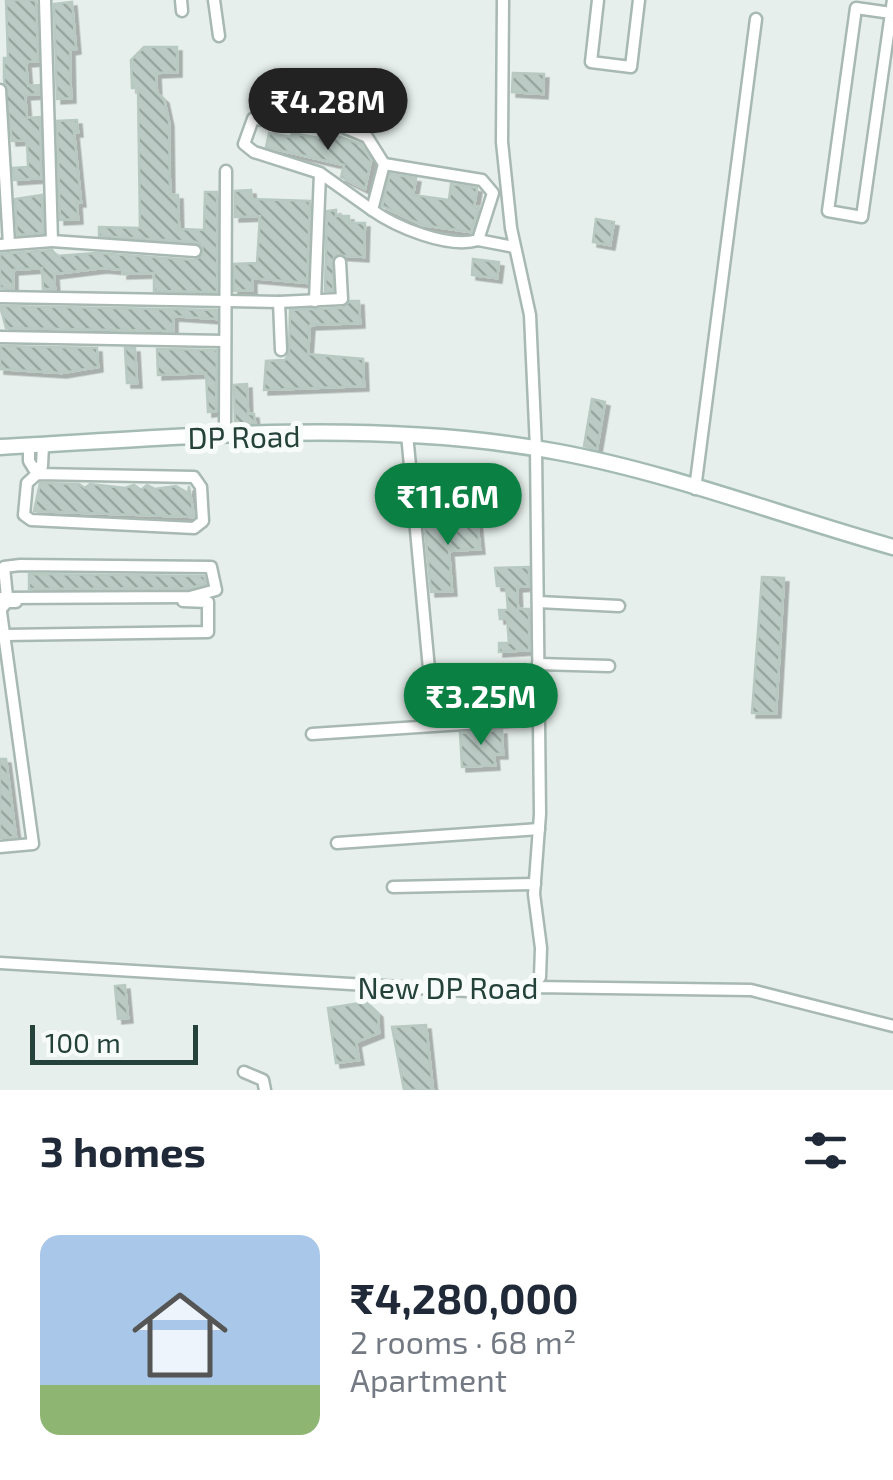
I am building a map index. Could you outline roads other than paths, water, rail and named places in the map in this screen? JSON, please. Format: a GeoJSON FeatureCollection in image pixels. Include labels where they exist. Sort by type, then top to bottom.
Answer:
{"type":"FeatureCollection","features":[{"type":"Feature","properties":{"kind":"street"},"geometry":{"type":"LineString","coordinates":[[46,0],[52,241]]}},
{"type":"Feature","properties":{"kind":"street"},"geometry":{"type":"LineString","coordinates":[[214,0],[219,36]]}},
{"type":"Feature","properties":{"kind":"street"},"geometry":{"type":"LineString","coordinates":[[503,0],[502,139],[514,247],[530,315],[536,448],[539,719],[534,884],[541,948],[540,977],[534,987]]}},
{"type":"Feature","properties":{"kind":"street"},"geometry":{"type":"LineString","coordinates":[[598,0],[591,62],[631,67],[639,0]]}},
{"type":"Feature","properties":{"kind":"street"},"geometry":{"type":"LineString","coordinates":[[891,14],[856,8],[828,211],[862,217],[891,14],[893,0]]}},
{"type":"Feature","properties":{"kind":"street"},"geometry":{"type":"LineString","coordinates":[[695,489],[756,19]]}},
{"type":"Feature","properties":{"kind":"street"},"geometry":{"type":"LineString","coordinates":[[0,90],[4,245],[52,241],[195,251]]}},
{"type":"Feature","properties":{"kind":"street"},"geometry":{"type":"LineString","coordinates":[[372,210],[384,164],[367,137],[343,127],[253,119],[244,144],[254,152],[320,173],[372,210],[411,232],[514,247]]}},
{"type":"Feature","properties":{"kind":"street"},"geometry":{"type":"LineString","coordinates":[[384,164],[490,184],[493,193],[478,240]]}},
{"type":"Feature","properties":{"kind":"street"},"geometry":{"type":"LineString","coordinates":[[225,436],[226,171]]}},
{"type":"Feature","properties":{"kind":"street"},"geometry":{"type":"LineString","coordinates":[[315,300],[320,173]]}},
{"type":"Feature","properties":{"kind":"street"},"geometry":{"type":"LineString","coordinates":[[0,296],[223,302],[342,299],[340,262]]}},
{"type":"Feature","properties":{"kind":"street"},"geometry":{"type":"LineString","coordinates":[[279,302],[281,350]]}},
{"type":"Feature","properties":{"kind":"street"},"geometry":{"type":"LineString","coordinates":[[0,337],[224,341]]}},
{"type":"Feature","properties":{"kind":"street"},"geometry":{"type":"LineString","coordinates":[[413,434],[432,701]]}},
{"type":"Feature","properties":{"kind":"street","name":"DP Road"},"geometry":{"type":"LineString","coordinates":[[0,447],[36,451],[225,436],[435,435],[536,448],[893,547]]}},
{"type":"Feature","properties":{"kind":"street"},"geometry":{"type":"LineString","coordinates":[[36,451],[37,471],[27,483],[24,515],[31,520],[194,528],[203,521],[201,487],[194,476],[37,471]]}},
{"type":"Feature","properties":{"kind":"street"},"geometry":{"type":"LineString","coordinates":[[0,847],[33,844],[3,602],[4,567],[212,567],[216,590],[190,597],[3,602]]}},
{"type":"Feature","properties":{"kind":"street"},"geometry":{"type":"LineString","coordinates":[[3,602],[208,602],[208,632],[204,634],[7,635]]}},
{"type":"Feature","properties":{"kind":"street"},"geometry":{"type":"LineString","coordinates":[[538,602],[619,606]]}},
{"type":"Feature","properties":{"kind":"street"},"geometry":{"type":"LineString","coordinates":[[538,664],[608,666]]}},
{"type":"Feature","properties":{"kind":"street"},"geometry":{"type":"LineString","coordinates":[[0,692],[13,690]]}},
{"type":"Feature","properties":{"kind":"street"},"geometry":{"type":"LineString","coordinates":[[312,734],[539,719]]}},
{"type":"Feature","properties":{"kind":"street"},"geometry":{"type":"LineString","coordinates":[[336,843],[538,829]]}},
{"type":"Feature","properties":{"kind":"street"},"geometry":{"type":"LineString","coordinates":[[393,887],[534,884]]}},
{"type":"Feature","properties":{"kind":"street","name":"New DP Road"},"geometry":{"type":"LineString","coordinates":[[0,963],[65,964],[360,988],[501,993],[534,987],[751,990],[893,1026]]}},
{"type":"Feature","properties":{"kind":"street"},"geometry":{"type":"LineString","coordinates":[[244,1072],[262,1080],[265,1090]]}}]}
